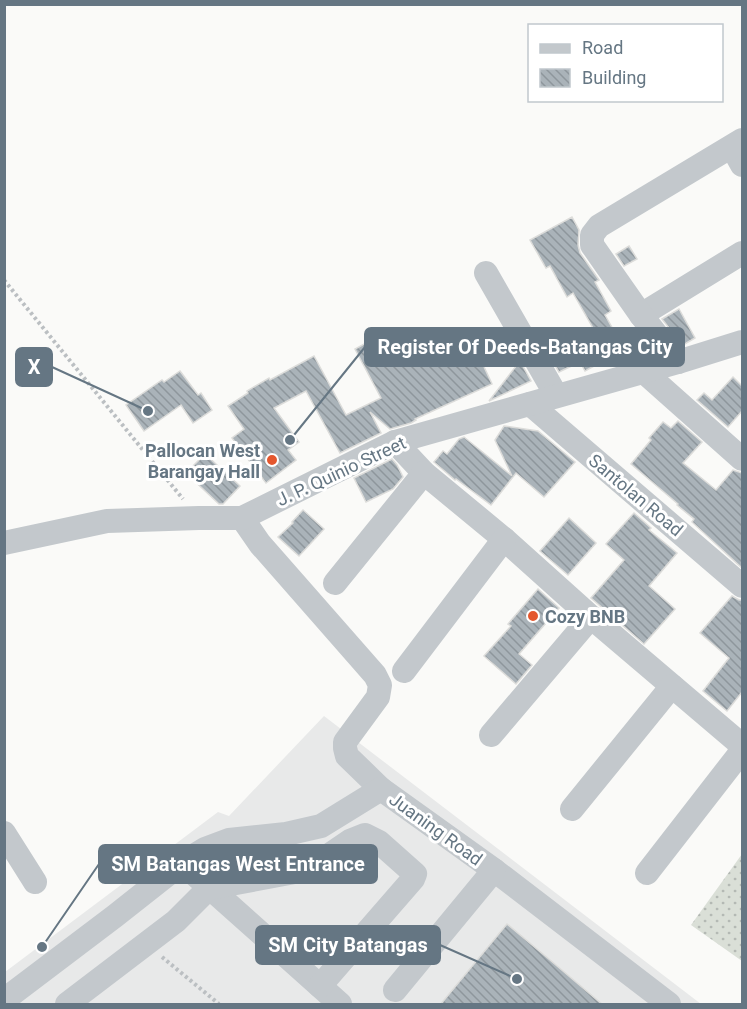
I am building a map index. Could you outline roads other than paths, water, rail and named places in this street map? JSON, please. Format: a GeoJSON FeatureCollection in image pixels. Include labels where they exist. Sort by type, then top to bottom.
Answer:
{"type":"FeatureCollection","features":[{"type":"Feature","properties":{"kind":"street"},"geometry":{"type":"LineString","coordinates":[[678,362],[641,315],[592,244],[592,236],[599,226],[739,151]]}},
{"type":"Feature","properties":{"kind":"street"},"geometry":{"type":"LineString","coordinates":[[641,315],[742,253]]}},
{"type":"Feature","properties":{"kind":"street"},"geometry":{"type":"LineString","coordinates":[[486,273],[556,395]]}},
{"type":"Feature","properties":{"kind":"street","name":"J. P. Quinio Street"},"geometry":{"type":"LineString","coordinates":[[4,543],[107,521],[242,518],[395,442],[742,342]]}},
{"type":"Feature","properties":{"kind":"street"},"geometry":{"type":"LineString","coordinates":[[643,371],[742,459]]}},
{"type":"Feature","properties":{"kind":"street","name":"Santolan Road"},"geometry":{"type":"LineString","coordinates":[[530,404],[742,586]]}},
{"type":"Feature","properties":{"kind":"street"},"geometry":{"type":"LineString","coordinates":[[395,442],[424,473],[504,539],[591,617],[738,742],[741,752],[647,873]]}},
{"type":"Feature","properties":{"kind":"street"},"geometry":{"type":"LineString","coordinates":[[335,583],[424,473]]}},
{"type":"Feature","properties":{"kind":"street"},"geometry":{"type":"LineString","coordinates":[[242,518],[260,544],[375,675],[380,685],[378,697],[345,742],[345,748],[347,756],[381,789]]}},
{"type":"Feature","properties":{"kind":"street"},"geometry":{"type":"LineString","coordinates":[[404,671],[504,539]]}},
{"type":"Feature","properties":{"kind":"street"},"geometry":{"type":"LineString","coordinates":[[491,735],[591,617]]}},
{"type":"Feature","properties":{"kind":"street"},"geometry":{"type":"LineString","coordinates":[[572,809],[672,686]]}},
{"type":"Feature","properties":{"kind":"street","name":"Juaning Road"},"geometry":{"type":"LineString","coordinates":[[4,1000],[182,863],[205,849],[229,840],[286,834],[321,826],[381,789],[494,870],[669,1005]]}},
{"type":"Feature","properties":{"kind":"street"},"geometry":{"type":"LineString","coordinates":[[4,833],[35,882]]}},
{"type":"Feature","properties":{"kind":"street"},"geometry":{"type":"LineString","coordinates":[[67,1005],[176,921],[209,888],[300,871],[350,841],[365,835],[379,842],[415,874],[320,986]]}},
{"type":"Feature","properties":{"kind":"street"},"geometry":{"type":"LineString","coordinates":[[182,863],[340,1005]]}},
{"type":"Feature","properties":{"kind":"street"},"geometry":{"type":"LineString","coordinates":[[395,990],[494,870]]}},
{"type":"Feature","properties":{"kind":"place","name":"X"},"geometry":{"type":"Point","coordinates":[148,411]}},
{"type":"Feature","properties":{"kind":"place","name":"Register Of Deeds-Batangas City"},"geometry":{"type":"Point","coordinates":[290,440]}},
{"type":"Feature","properties":{"kind":"place","name":"Pallocan West Barangay Hall"},"geometry":{"type":"Point","coordinates":[272,460]}},
{"type":"Feature","properties":{"kind":"place","name":"Cozy BNB"},"geometry":{"type":"Point","coordinates":[533,616]}},
{"type":"Feature","properties":{"kind":"place","name":"SM Batangas West Entrance"},"geometry":{"type":"Point","coordinates":[42,947]}},
{"type":"Feature","properties":{"kind":"place","name":"SM City Batangas"},"geometry":{"type":"Point","coordinates":[517,979]}}]}
